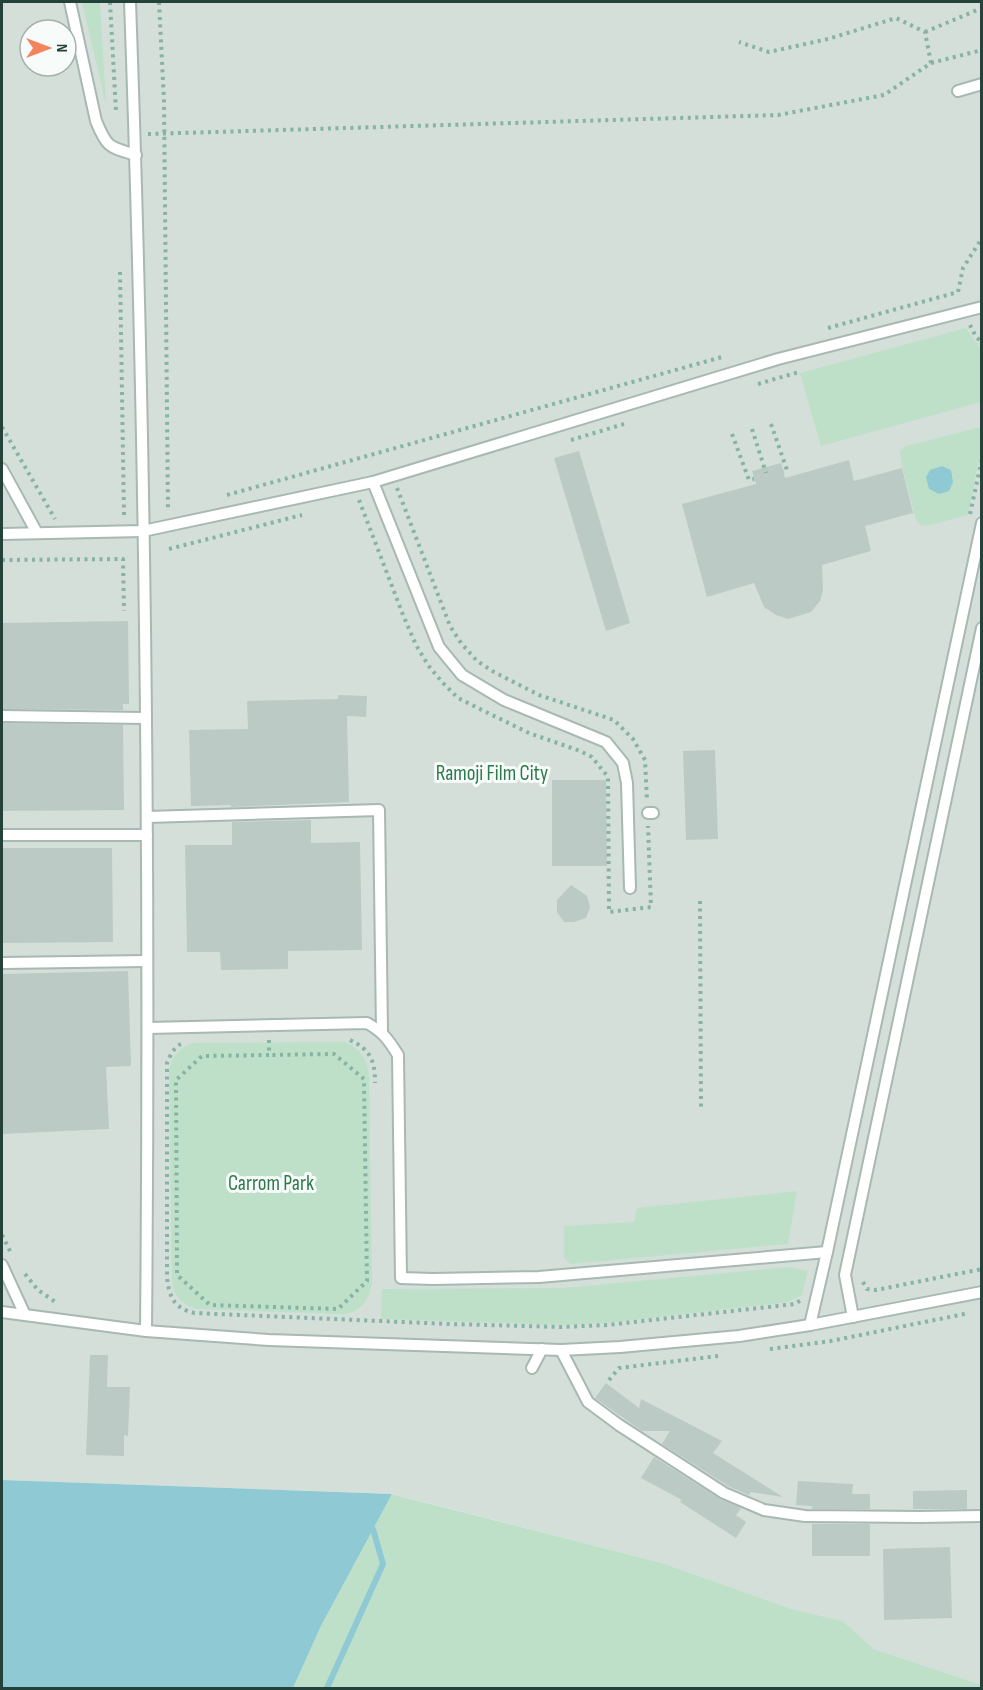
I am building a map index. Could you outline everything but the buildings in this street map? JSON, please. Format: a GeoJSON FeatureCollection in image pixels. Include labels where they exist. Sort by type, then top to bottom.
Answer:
{"type":"FeatureCollection","features":[{"type":"Feature","properties":{"kind":"lane"},"geometry":{"type":"LineString","coordinates":[[70,2],[96,121],[104,140],[114,148],[136,155]]}},
{"type":"Feature","properties":{"kind":"lane"},"geometry":{"type":"LineString","coordinates":[[130,2],[136,155],[147,817],[146,1331]]}},
{"type":"Feature","properties":{"kind":"lane"},"geometry":{"type":"LineString","coordinates":[[958,91],[981,84]]}},
{"type":"Feature","properties":{"kind":"lane"},"geometry":{"type":"LineString","coordinates":[[2,534],[143,531],[373,482],[778,359],[981,307]]}},
{"type":"Feature","properties":{"kind":"lane"},"geometry":{"type":"LineString","coordinates":[[2,468],[37,533]]}},
{"type":"Feature","properties":{"kind":"lane"},"geometry":{"type":"LineString","coordinates":[[373,482],[439,647],[462,675],[504,700],[606,742],[623,763],[627,783],[630,888]]}},
{"type":"Feature","properties":{"kind":"lane"},"geometry":{"type":"LineString","coordinates":[[810,1325],[981,523]]}},
{"type":"Feature","properties":{"kind":"lane"},"geometry":{"type":"LineString","coordinates":[[853,1317],[845,1275],[981,628]]}},
{"type":"Feature","properties":{"kind":"lane"},"geometry":{"type":"LineString","coordinates":[[2,716],[145,718]]}},
{"type":"Feature","properties":{"kind":"lane"},"geometry":{"type":"LineString","coordinates":[[147,817],[379,810],[382,1031]]}},
{"type":"Feature","properties":{"kind":"lane"},"geometry":{"type":"LineString","coordinates":[[2,835],[147,835]]}},
{"type":"Feature","properties":{"kind":"lane"},"geometry":{"type":"LineString","coordinates":[[2,963],[147,961]]}},
{"type":"Feature","properties":{"kind":"lane"},"geometry":{"type":"LineString","coordinates":[[148,1028],[367,1023],[382,1031],[398,1055],[402,1278],[433,1280],[539,1277],[827,1252]]}},
{"type":"Feature","properties":{"kind":"lane"},"geometry":{"type":"LineString","coordinates":[[2,1265],[25,1316]]}},
{"type":"Feature","properties":{"kind":"lane"},"geometry":{"type":"LineString","coordinates":[[2,1312],[146,1331],[269,1340],[561,1350],[739,1336],[810,1325],[981,1292]]}},
{"type":"Feature","properties":{"kind":"lane"},"geometry":{"type":"LineString","coordinates":[[532,1368],[542,1349]]}},
{"type":"Feature","properties":{"kind":"lane"},"geometry":{"type":"LineString","coordinates":[[561,1350],[588,1402],[619,1425],[724,1493],[764,1510],[805,1516],[981,1516]]}},
{"type":"Feature","properties":{"kind":"path"},"geometry":{"type":"LineString","coordinates":[[110,2],[116,115]]}},
{"type":"Feature","properties":{"kind":"path"},"geometry":{"type":"LineString","coordinates":[[159,2],[165,134],[168,512]]}},
{"type":"Feature","properties":{"kind":"path"},"geometry":{"type":"LineString","coordinates":[[739,42],[769,52],[828,39],[896,18],[925,32],[981,8]]}},
{"type":"Feature","properties":{"kind":"path"},"geometry":{"type":"LineString","coordinates":[[925,32],[931,63]]}},
{"type":"Feature","properties":{"kind":"path"},"geometry":{"type":"LineString","coordinates":[[135,135],[777,115],[884,95],[931,63],[981,50]]}},
{"type":"Feature","properties":{"kind":"path"},"geometry":{"type":"LineString","coordinates":[[821,330],[958,292],[963,268],[981,238]]}},
{"type":"Feature","properties":{"kind":"path"},"geometry":{"type":"LineString","coordinates":[[120,266],[124,518]]}},
{"type":"Feature","properties":{"kind":"path"},"geometry":{"type":"LineString","coordinates":[[969,323],[981,342]]}},
{"type":"Feature","properties":{"kind":"path"},"geometry":{"type":"LineString","coordinates":[[225,496],[729,356]]}},
{"type":"Feature","properties":{"kind":"path"},"geometry":{"type":"LineString","coordinates":[[749,386],[805,370]]}},
{"type":"Feature","properties":{"kind":"path"},"geometry":{"type":"LineString","coordinates":[[567,441],[635,421]]}},
{"type":"Feature","properties":{"kind":"path"},"geometry":{"type":"LineString","coordinates":[[771,424],[785,471]]}},
{"type":"Feature","properties":{"kind":"path"},"geometry":{"type":"LineString","coordinates":[[2,427],[56,520]]}},
{"type":"Feature","properties":{"kind":"path"},"geometry":{"type":"LineString","coordinates":[[752,429],[766,472]]}},
{"type":"Feature","properties":{"kind":"path"},"geometry":{"type":"LineString","coordinates":[[732,434],[752,479]]}},
{"type":"Feature","properties":{"kind":"path"},"geometry":{"type":"LineString","coordinates":[[968,525],[981,459]]}},
{"type":"Feature","properties":{"kind":"path"},"geometry":{"type":"LineString","coordinates":[[397,487],[450,626],[477,661],[539,695],[614,720],[633,739],[645,760],[650,813],[651,908]]}},
{"type":"Feature","properties":{"kind":"path"},"geometry":{"type":"LineString","coordinates":[[2,560],[123,559],[124,611]]}},
{"type":"Feature","properties":{"kind":"path"},"geometry":{"type":"LineString","coordinates":[[700,902],[701,1107]]}},
{"type":"Feature","properties":{"kind":"path"},"geometry":{"type":"LineString","coordinates":[[269,1024],[269,1055]]}},
{"type":"Feature","properties":{"kind":"path"},"geometry":{"type":"LineString","coordinates":[[269,1039],[280,1039]]}},
{"type":"Feature","properties":{"kind":"path"},"geometry":{"type":"LineString","coordinates":[[349,1039],[365,1049],[371,1058],[375,1066],[375,1083]]}},
{"type":"Feature","properties":{"kind":"path"},"geometry":{"type":"LineString","coordinates":[[189,1041],[178,1045],[167,1063],[167,1277],[169,1293],[176,1304],[184,1310],[194,1313],[437,1324],[561,1327],[607,1325],[795,1304],[806,1295]]}},
{"type":"Feature","properties":{"kind":"path"},"geometry":{"type":"LineString","coordinates":[[334,1054],[364,1079],[367,1281],[338,1310],[210,1305],[177,1275],[176,1080],[202,1056],[269,1055],[334,1054]]}},
{"type":"Feature","properties":{"kind":"path"},"geometry":{"type":"LineString","coordinates":[[2,1235],[12,1256]]}},
{"type":"Feature","properties":{"kind":"path"},"geometry":{"type":"LineString","coordinates":[[861,1280],[867,1289],[876,1290],[981,1269]]}},
{"type":"Feature","properties":{"kind":"path"},"geometry":{"type":"LineString","coordinates":[[24,1274],[38,1290],[57,1303],[67,1306]]}},
{"type":"Feature","properties":{"kind":"shaded area","name":"Ramoji Film City"},"geometry":{"type":"Polygon","coordinates":[[[2,2],[981,2],[981,1685],[874,1649],[843,1621],[792,1609],[662,1563],[393,1494],[2,1480],[2,2]]]}},
{"type":"Feature","properties":{"kind":"green space"},"geometry":{"type":"Polygon","coordinates":[[[82,2],[100,2],[106,105],[82,2]]]}},
{"type":"Feature","properties":{"kind":"green space"},"geometry":{"type":"Polygon","coordinates":[[[966,328],[981,349],[981,402],[821,446],[800,373],[966,328]]]}},
{"type":"Feature","properties":{"kind":"green space"},"geometry":{"type":"Polygon","coordinates":[[[981,427],[981,449],[968,515],[926,526],[920,525],[916,520],[900,451],[906,446],[981,427]]]}},
{"type":"Feature","properties":{"kind":"green space","name":"Carrom Park"},"geometry":{"type":"Polygon","coordinates":[[[345,1042],[355,1047],[362,1055],[369,1075],[372,1283],[363,1305],[354,1311],[342,1314],[196,1309],[186,1304],[177,1296],[172,1281],[169,1073],[173,1058],[192,1043],[345,1042]]]}},
{"type":"Feature","properties":{"kind":"green space"},"geometry":{"type":"Polygon","coordinates":[[[797,1191],[788,1244],[571,1264],[564,1258],[564,1226],[634,1222],[637,1208],[797,1191]]]}},
{"type":"Feature","properties":{"kind":"green space"},"geometry":{"type":"Polygon","coordinates":[[[790,1267],[808,1271],[802,1295],[788,1302],[608,1323],[561,1325],[381,1319],[382,1289],[563,1288],[790,1267]]]}},
{"type":"Feature","properties":{"kind":"green space"},"geometry":{"type":"Polygon","coordinates":[[[392,1494],[662,1563],[792,1609],[843,1621],[874,1649],[982,1685],[981,1688],[293,1688],[321,1626],[392,1494]]]}},
{"type":"Feature","properties":{"kind":"water"},"geometry":{"type":"Polygon","coordinates":[[[942,466],[951,470],[953,482],[949,491],[939,494],[929,489],[926,477],[930,470],[942,466]]]}},
{"type":"Feature","properties":{"kind":"water"},"geometry":{"type":"Polygon","coordinates":[[[2,1480],[392,1494],[321,1626],[293,1688],[2,1688],[2,1480]]]}},
{"type":"Feature","properties":{"kind":"waterway"},"geometry":{"type":"LineString","coordinates":[[327,1688],[383,1564],[373,1529],[365,1529]]}}]}
